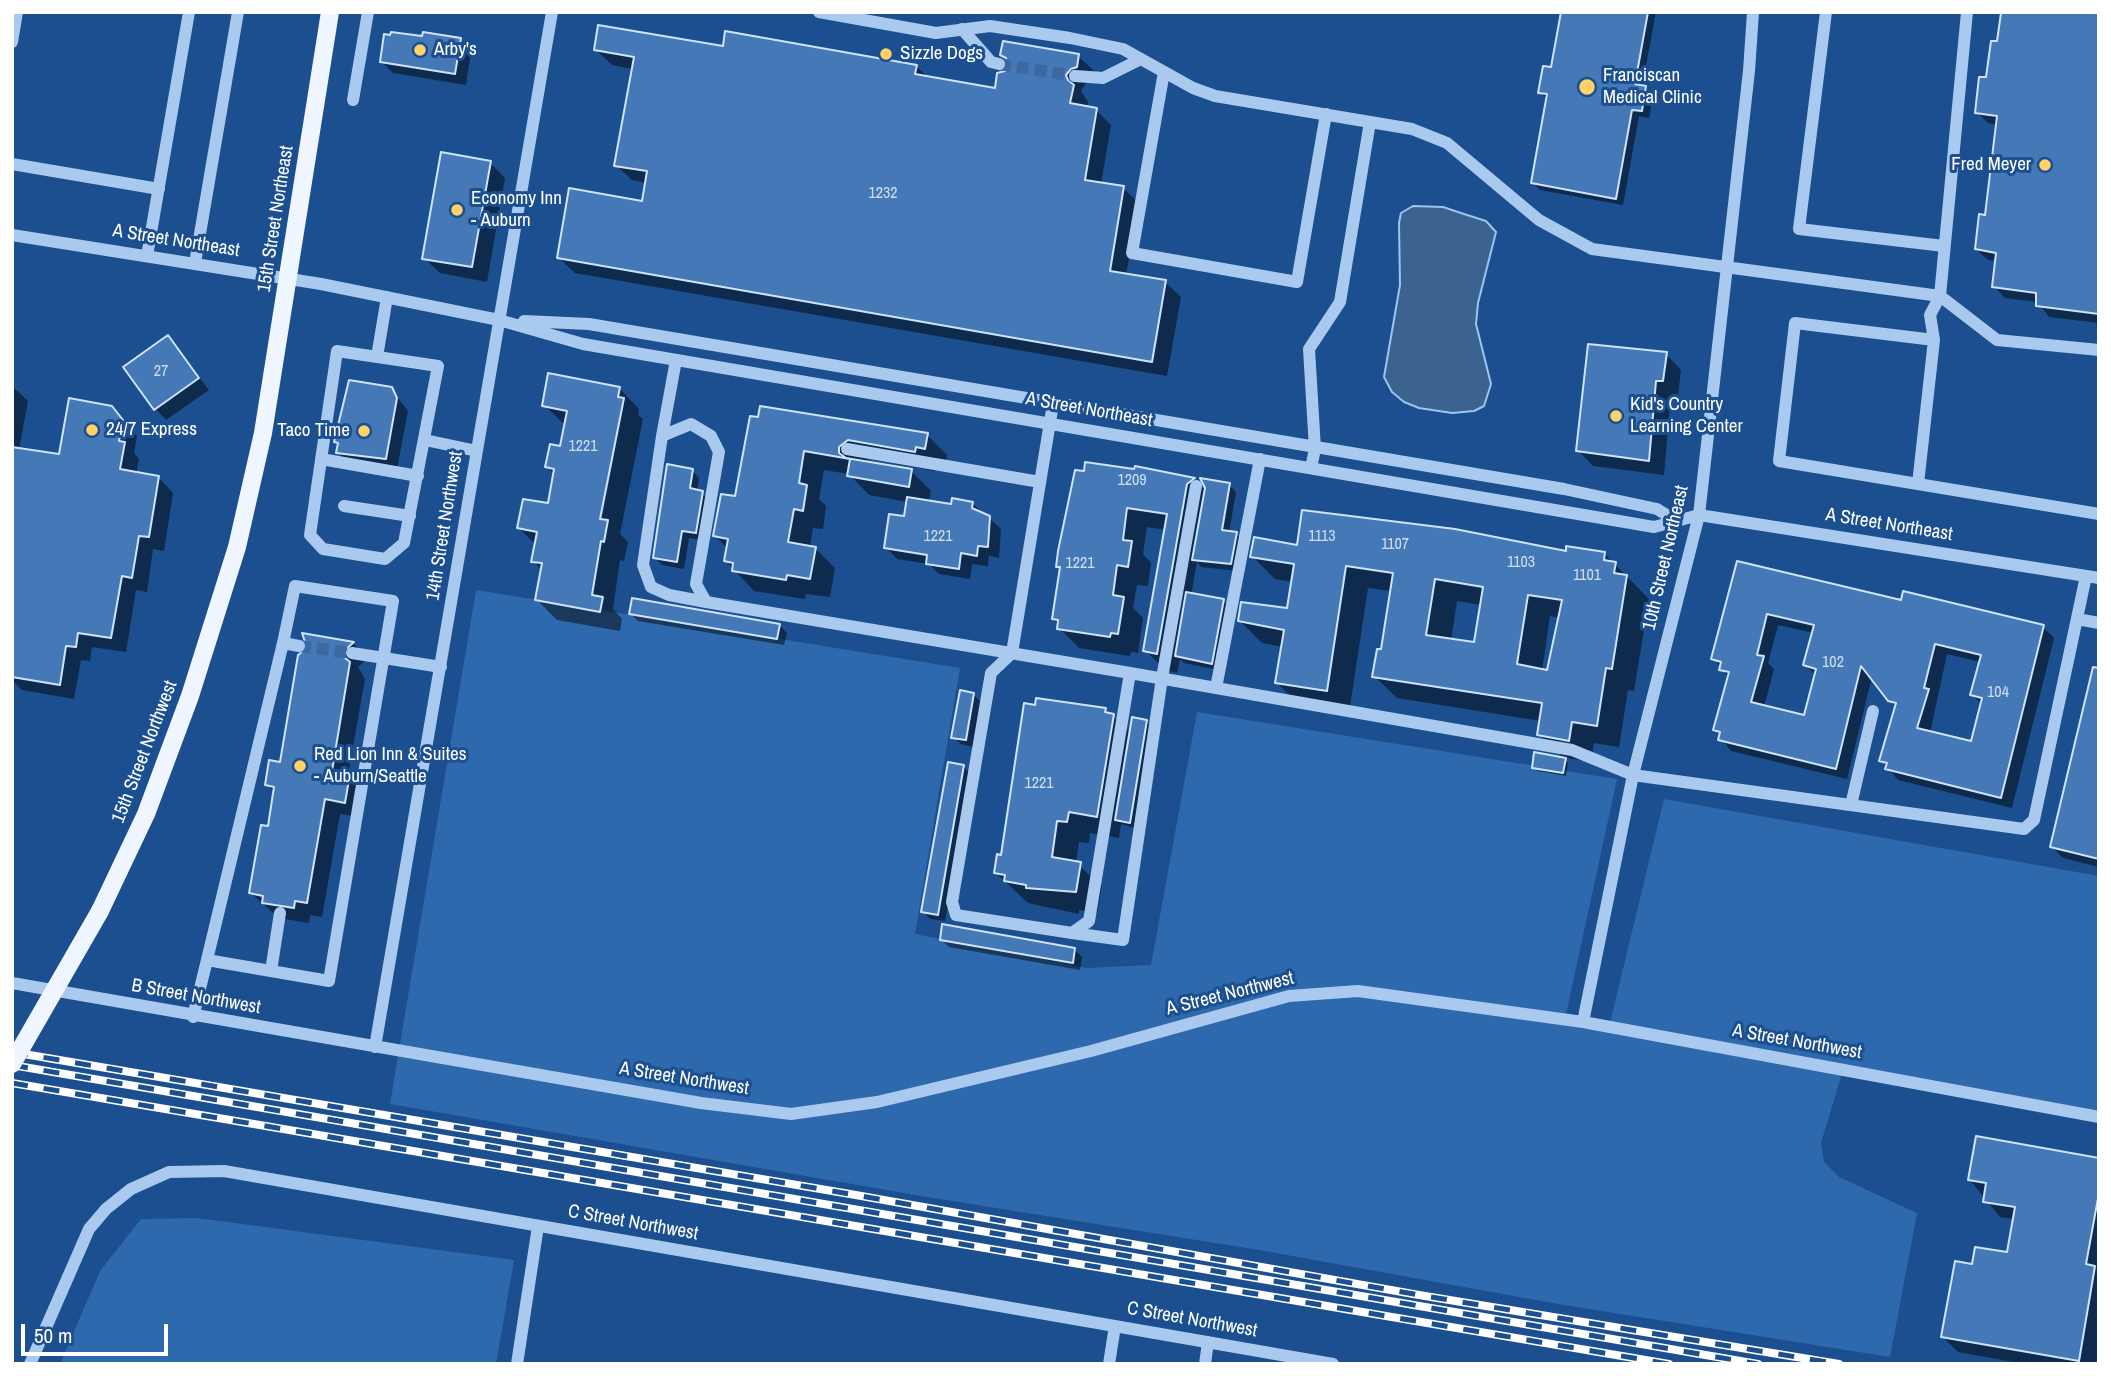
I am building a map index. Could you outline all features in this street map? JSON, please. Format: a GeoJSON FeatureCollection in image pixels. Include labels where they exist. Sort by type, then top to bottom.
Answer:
{"type":"FeatureCollection","features":[{"type":"Feature","properties":{"kind":"main road","name":"15th Street Northeast"},"geometry":{"type":"LineString","coordinates":[[263,433],[330,12]]}},
{"type":"Feature","properties":{"kind":"main road","name":"15th Street Northwest"},"geometry":{"type":"LineString","coordinates":[[12,1064],[100,911],[146,814],[190,696],[236,547],[263,433]]}},
{"type":"Feature","properties":{"kind":"street"},"geometry":{"type":"LineString","coordinates":[[12,42],[17,12]]}},
{"type":"Feature","properties":{"kind":"street"},"geometry":{"type":"LineString","coordinates":[[147,256],[189,12]]}},
{"type":"Feature","properties":{"kind":"street"},"geometry":{"type":"LineString","coordinates":[[195,263],[238,12]]}},
{"type":"Feature","properties":{"kind":"street"},"geometry":{"type":"LineString","coordinates":[[353,100],[368,12]]}},
{"type":"Feature","properties":{"kind":"street","name":"14th Street Northwest"},"geometry":{"type":"LineString","coordinates":[[374,1047],[552,12]]}},
{"type":"Feature","properties":{"kind":"street"},"geometry":{"type":"LineString","coordinates":[[819,12],[936,33],[990,26],[1123,48],[1193,88],[1215,96],[1412,129],[1438,138],[1495,180],[1539,220],[1592,249],[1726,270],[1940,296],[1997,340],[2099,350]]}},
{"type":"Feature","properties":{"kind":"street","name":"10th Street Northeast"},"geometry":{"type":"LineString","coordinates":[[1583,1022],[1633,775],[1699,515],[1749,71],[1753,12]]}},
{"type":"Feature","properties":{"kind":"street"},"geometry":{"type":"LineString","coordinates":[[1826,12],[1799,229],[1944,246]]}},
{"type":"Feature","properties":{"kind":"street"},"geometry":{"type":"LineString","coordinates":[[1917,484],[1934,340],[1930,315],[1940,296],[1967,12]]}},
{"type":"Feature","properties":{"kind":"street"},"geometry":{"type":"LineString","coordinates":[[962,29],[991,62],[999,64]]}},
{"type":"Feature","properties":{"kind":"street"},"geometry":{"type":"LineString","coordinates":[[1075,76],[1103,78],[1141,59]]}},
{"type":"Feature","properties":{"kind":"street"},"geometry":{"type":"LineString","coordinates":[[1164,72],[1132,253],[1297,282],[1326,114]]}},
{"type":"Feature","properties":{"kind":"street"},"geometry":{"type":"LineString","coordinates":[[1311,468],[1315,449],[1309,349],[1340,302],[1370,122]]}},
{"type":"Feature","properties":{"kind":"street"},"geometry":{"type":"LineString","coordinates":[[12,164],[159,189]]}},
{"type":"Feature","properties":{"kind":"street","name":"A Street Northeast"},"geometry":{"type":"LineString","coordinates":[[12,234],[287,278],[387,297],[499,320],[583,344],[1654,527],[1673,519],[1699,515],[2092,577]]}},
{"type":"Feature","properties":{"kind":"street"},"geometry":{"type":"LineString","coordinates":[[377,357],[387,297]]}},
{"type":"Feature","properties":{"kind":"street","name":"A Street Northeast"},"geometry":{"type":"LineString","coordinates":[[499,320],[589,324],[1315,449],[1564,489],[1657,509],[1673,519]]}},
{"type":"Feature","properties":{"kind":"street"},"geometry":{"type":"LineString","coordinates":[[1934,340],[1795,323],[1779,461],[2099,514]]}},
{"type":"Feature","properties":{"kind":"street"},"geometry":{"type":"LineString","coordinates":[[337,351],[377,357],[438,366],[404,542],[385,559],[323,549],[310,535],[337,351]]}},
{"type":"Feature","properties":{"kind":"street"},"geometry":{"type":"LineString","coordinates":[[676,360],[643,565],[651,587],[669,595],[1572,750],[1633,775],[2024,829],[2034,820],[2077,619],[2092,577]]}},
{"type":"Feature","properties":{"kind":"street"},"geometry":{"type":"LineString","coordinates":[[1053,404],[1012,653],[991,673],[951,902],[956,915],[1123,940],[1162,678],[1196,486]]}},
{"type":"Feature","properties":{"kind":"street"},"geometry":{"type":"LineString","coordinates":[[662,436],[691,424],[711,436],[719,452],[696,584],[706,602]]}},
{"type":"Feature","properties":{"kind":"street"},"geometry":{"type":"LineString","coordinates":[[425,440],[477,451]]}},
{"type":"Feature","properties":{"kind":"street"},"geometry":{"type":"LineString","coordinates":[[847,449],[1040,482]]}},
{"type":"Feature","properties":{"kind":"street"},"geometry":{"type":"LineString","coordinates":[[321,459],[418,476]]}},
{"type":"Feature","properties":{"kind":"street"},"geometry":{"type":"LineString","coordinates":[[1216,688],[1260,459]]}},
{"type":"Feature","properties":{"kind":"street"},"geometry":{"type":"LineString","coordinates":[[344,506],[410,516]]}},
{"type":"Feature","properties":{"kind":"street"},"geometry":{"type":"LineString","coordinates":[[194,1017],[206,960],[283,643],[295,586],[393,601],[329,981],[206,960]]}},
{"type":"Feature","properties":{"kind":"street"},"geometry":{"type":"LineString","coordinates":[[2077,619],[2099,623]]}},
{"type":"Feature","properties":{"kind":"street"},"geometry":{"type":"LineString","coordinates":[[283,643],[299,646]]}},
{"type":"Feature","properties":{"kind":"street"},"geometry":{"type":"LineString","coordinates":[[352,653],[441,667]]}},
{"type":"Feature","properties":{"kind":"street"},"geometry":{"type":"LineString","coordinates":[[1072,933],[1089,921],[1130,673]]}},
{"type":"Feature","properties":{"kind":"street"},"geometry":{"type":"LineString","coordinates":[[1851,805],[1873,711]]}},
{"type":"Feature","properties":{"kind":"street"},"geometry":{"type":"LineString","coordinates":[[271,971],[280,913]]}},
{"type":"Feature","properties":{"kind":"street","name":"B Street Northwest"},"geometry":{"type":"LineString","coordinates":[[12,983],[374,1047]]}},
{"type":"Feature","properties":{"kind":"street","name":"A Street Northwest"},"geometry":{"type":"LineString","coordinates":[[374,1047],[701,1103],[791,1114],[877,1102],[1091,1051],[1289,996],[1358,991],[1583,1022],[2099,1117]]}},
{"type":"Feature","properties":{"kind":"street","name":"C Street Northwest"},"geometry":{"type":"LineString","coordinates":[[30,1364],[89,1229],[106,1209],[131,1189],[169,1172],[224,1171],[1333,1364]]}},
{"type":"Feature","properties":{"kind":"street"},"geometry":{"type":"LineString","coordinates":[[517,1364],[538,1226]]}},
{"type":"Feature","properties":{"kind":"street"},"geometry":{"type":"LineString","coordinates":[[1109,1364],[1115,1326]]}},
{"type":"Feature","properties":{"kind":"street"},"geometry":{"type":"LineString","coordinates":[[1205,1364],[1208,1342]]}},
{"type":"Feature","properties":{"kind":"shaded area"},"geometry":{"type":"Polygon","coordinates":[[[1413,206],[1443,207],[1486,221],[1496,232],[1478,303],[1476,324],[1491,384],[1484,406],[1474,411],[1452,413],[1419,408],[1404,402],[1392,392],[1384,377],[1400,285],[1399,223],[1401,213],[1413,206]]]}},
{"type":"Feature","properties":{"kind":"shaded area"},"geometry":{"type":"Polygon","coordinates":[[[476,590],[960,668],[915,934],[1087,968],[1151,965],[1197,712],[1617,779],[1565,1019],[1609,1027],[1664,799],[2099,876],[2099,1117],[1843,1070],[1821,1143],[1824,1162],[1839,1177],[1917,1213],[1890,1357],[1558,1304],[1259,1250],[927,1197],[390,1104],[476,590]]]}},
{"type":"Feature","properties":{"kind":"shaded area"},"geometry":{"type":"Polygon","coordinates":[[[197,1218],[514,1260],[496,1364],[60,1364],[100,1271],[141,1219],[197,1218]]]}},
{"type":"Feature","properties":{"kind":"building"},"geometry":{"type":"Polygon","coordinates":[[[1561,12],[1648,12],[1635,84],[1646,86],[1642,111],[1632,110],[1616,199],[1531,183],[1547,94],[1538,93],[1543,66],[1551,67],[1561,12]]]}},
{"type":"Feature","properties":{"kind":"building","name":"Fred Meyer"},"geometry":{"type":"Polygon","coordinates":[[[2099,12],[2099,314],[2036,306],[2036,293],[1992,287],[1996,253],[1975,249],[1979,214],[1985,215],[1997,116],[1975,113],[1979,77],[1986,77],[1991,41],[1997,41],[2001,13],[2099,12]]]}},
{"type":"Feature","properties":{"kind":"building"},"geometry":{"type":"Polygon","coordinates":[[[598,25],[723,46],[725,31],[917,65],[915,74],[995,88],[997,73],[1005,71],[1008,65],[1006,58],[1000,55],[1003,41],[1079,54],[1077,67],[1066,75],[1074,85],[1070,103],[1097,108],[1085,180],[1124,186],[1110,271],[1166,280],[1152,362],[557,258],[569,188],[642,201],[647,171],[614,166],[634,57],[594,50],[598,25]]]}},
{"type":"Feature","properties":{"kind":"building","name":"Arby's"},"geometry":{"type":"Polygon","coordinates":[[[391,32],[422,36],[423,32],[461,38],[455,74],[380,62],[384,34],[390,35],[391,32]]]}},
{"type":"Feature","properties":{"kind":"building","name":"Economy Inn - Auburn"},"geometry":{"type":"Polygon","coordinates":[[[441,152],[491,161],[472,267],[422,259],[441,152]]]}},
{"type":"Feature","properties":{"kind":"building"},"geometry":{"type":"Polygon","coordinates":[[[168,335],[199,378],[154,410],[123,367],[168,335]]]}},
{"type":"Feature","properties":{"kind":"building","name":"Kid's Country Learning Center"},"geometry":{"type":"Polygon","coordinates":[[[1588,344],[1667,352],[1663,381],[1656,381],[1649,461],[1576,451],[1588,344]]]}},
{"type":"Feature","properties":{"kind":"building"},"geometry":{"type":"Polygon","coordinates":[[[548,373],[620,387],[618,397],[624,398],[600,519],[608,520],[604,542],[601,541],[592,595],[603,597],[600,612],[535,600],[542,563],[531,562],[537,532],[517,528],[523,499],[548,503],[554,469],[545,467],[550,444],[560,446],[567,411],[542,406],[548,373]]]}},
{"type":"Feature","properties":{"kind":"building","name":"Taco Time"},"geometry":{"type":"Polygon","coordinates":[[[349,380],[392,387],[397,398],[386,459],[336,453],[338,443],[334,442],[349,380]]]}},
{"type":"Feature","properties":{"kind":"building"},"geometry":{"type":"Polygon","coordinates":[[[69,398],[112,406],[123,420],[119,441],[125,442],[120,469],[159,476],[149,537],[139,536],[132,578],[122,576],[111,638],[78,633],[76,647],[66,646],[60,685],[12,677],[12,447],[59,454],[69,398]]]}},
{"type":"Feature","properties":{"kind":"building"},"geometry":{"type":"Polygon","coordinates":[[[760,406],[928,433],[925,449],[916,447],[915,452],[848,440],[839,447],[839,453],[846,458],[912,469],[909,487],[847,476],[850,459],[804,451],[799,483],[807,485],[803,511],[794,509],[788,542],[816,547],[810,579],[787,575],[786,580],[732,571],[733,563],[724,561],[728,539],[713,536],[721,494],[735,496],[750,416],[758,417],[760,406]]]}},
{"type":"Feature","properties":{"kind":"building"},"geometry":{"type":"Polygon","coordinates":[[[1085,462],[1134,469],[1135,466],[1195,478],[1187,484],[1157,654],[1143,651],[1167,514],[1127,508],[1123,540],[1132,541],[1128,567],[1117,565],[1113,595],[1124,597],[1118,634],[1111,633],[1110,637],[1057,629],[1058,620],[1052,619],[1060,567],[1056,567],[1058,551],[1075,470],[1084,471],[1085,462]]]}},
{"type":"Feature","properties":{"kind":"building"},"geometry":{"type":"Polygon","coordinates":[[[667,464],[693,469],[690,488],[703,491],[696,533],[682,531],[677,562],[653,558],[667,464]]]}},
{"type":"Feature","properties":{"kind":"building"},"geometry":{"type":"Polygon","coordinates":[[[1200,478],[1230,483],[1222,530],[1237,532],[1231,564],[1192,560],[1205,488],[1200,478]]]}},
{"type":"Feature","properties":{"kind":"building"},"geometry":{"type":"Polygon","coordinates":[[[907,497],[951,504],[952,498],[973,502],[972,508],[990,516],[988,547],[978,546],[977,556],[961,553],[959,569],[926,564],[927,555],[884,548],[889,514],[904,516],[907,497]]]}},
{"type":"Feature","properties":{"kind":"building"},"geometry":{"type":"Polygon","coordinates":[[[1302,510],[1455,529],[1566,551],[1566,546],[1605,552],[1604,560],[1616,562],[1614,573],[1627,575],[1612,669],[1606,668],[1597,726],[1572,722],[1569,741],[1537,735],[1542,703],[1372,677],[1377,649],[1381,649],[1393,573],[1346,566],[1327,691],[1275,683],[1284,630],[1238,621],[1241,602],[1287,608],[1294,564],[1250,557],[1254,537],[1297,545],[1302,510]],[[1435,579],[1426,635],[1474,642],[1483,587],[1435,579]],[[1528,595],[1517,664],[1547,670],[1562,600],[1528,595]]]}},
{"type":"Feature","properties":{"kind":"building"},"geometry":{"type":"Polygon","coordinates":[[[1737,561],[1901,600],[1903,591],[2044,625],[2001,798],[1885,769],[1887,763],[1879,761],[1896,703],[1888,701],[1861,666],[1836,769],[1718,740],[1720,732],[1713,730],[1729,672],[1719,670],[1721,662],[1711,659],[1737,561]],[[1767,614],[1757,655],[1764,656],[1751,702],[1804,715],[1816,669],[1803,665],[1814,625],[1767,614]],[[1935,644],[1924,688],[1929,689],[1917,728],[1971,741],[1982,698],[1970,695],[1981,655],[1935,644]]]}},
{"type":"Feature","properties":{"kind":"building"},"geometry":{"type":"Polygon","coordinates":[[[1186,592],[1224,599],[1212,664],[1175,656],[1186,592]]]}},
{"type":"Feature","properties":{"kind":"building"},"geometry":{"type":"Polygon","coordinates":[[[632,598],[780,624],[777,639],[629,614],[632,598]]]}},
{"type":"Feature","properties":{"kind":"building","name":"Red Lion Inn & Suites - Auburn/Seattle"},"geometry":{"type":"Polygon","coordinates":[[[302,633],[354,642],[344,651],[344,657],[350,662],[332,771],[350,774],[345,803],[325,799],[307,903],[295,901],[294,908],[262,903],[263,896],[249,893],[261,825],[268,826],[274,787],[265,785],[269,760],[280,762],[298,655],[307,648],[302,633]]]}},
{"type":"Feature","properties":{"kind":"building"},"geometry":{"type":"Polygon","coordinates":[[[2093,667],[2099,668],[2099,859],[2050,847],[2093,667]]]}},
{"type":"Feature","properties":{"kind":"building"},"geometry":{"type":"Polygon","coordinates":[[[960,690],[974,693],[966,740],[951,738],[960,690]]]}},
{"type":"Feature","properties":{"kind":"building"},"geometry":{"type":"Polygon","coordinates":[[[1036,698],[1106,708],[1105,712],[1114,714],[1097,817],[1069,812],[1067,822],[1057,821],[1052,857],[1081,862],[1076,892],[1026,888],[1026,885],[1004,881],[1005,875],[994,873],[997,854],[1001,855],[1024,703],[1035,705],[1036,698]]]}},
{"type":"Feature","properties":{"kind":"building"},"geometry":{"type":"Polygon","coordinates":[[[1132,717],[1147,720],[1130,823],[1115,820],[1132,717]]]}},
{"type":"Feature","properties":{"kind":"building"},"geometry":{"type":"Polygon","coordinates":[[[1534,752],[1566,758],[1563,773],[1532,768],[1534,752]]]}},
{"type":"Feature","properties":{"kind":"building"},"geometry":{"type":"Polygon","coordinates":[[[948,762],[964,765],[938,915],[921,912],[948,762]]]}},
{"type":"Feature","properties":{"kind":"building"},"geometry":{"type":"Polygon","coordinates":[[[942,924],[1075,948],[1073,963],[940,940],[942,924]]]}},
{"type":"Feature","properties":{"kind":"building"},"geometry":{"type":"Polygon","coordinates":[[[1976,1136],[2099,1158],[2099,1193],[2086,1264],[2095,1266],[2079,1361],[1941,1337],[1955,1261],[1972,1264],[1975,1247],[2007,1252],[2015,1207],[1983,1202],[1986,1183],[1968,1180],[1976,1136]]]}},
{"type":"Feature","properties":{"kind":"tunnel"},"geometry":{"type":"LineString","coordinates":[[999,64],[1075,76]]}},
{"type":"Feature","properties":{"kind":"tunnel"},"geometry":{"type":"LineString","coordinates":[[299,646],[352,653]]}},
{"type":"Feature","properties":{"kind":"railway"},"geometry":{"type":"LineString","coordinates":[[12,1052],[850,1194],[1419,1295],[1839,1364]]}},
{"type":"Feature","properties":{"kind":"railway"},"geometry":{"type":"LineString","coordinates":[[12,1065],[1758,1364]]}},
{"type":"Feature","properties":{"kind":"railway"},"geometry":{"type":"LineString","coordinates":[[12,1083],[1669,1364]]}},
{"type":"Feature","properties":{"kind":"place","name":"Arby's"},"geometry":{"type":"Point","coordinates":[420,50]}},
{"type":"Feature","properties":{"kind":"place","name":"Sizzle Dogs"},"geometry":{"type":"Point","coordinates":[886,54]}},
{"type":"Feature","properties":{"kind":"place","name":"Franciscan Medical Clinic"},"geometry":{"type":"Point","coordinates":[1587,87]}},
{"type":"Feature","properties":{"kind":"place","name":"Fred Meyer"},"geometry":{"type":"Point","coordinates":[2045,165]}},
{"type":"Feature","properties":{"kind":"place","name":"Economy Inn - Auburn"},"geometry":{"type":"Point","coordinates":[457,210]}},
{"type":"Feature","properties":{"kind":"place","name":"Kid's Country Learning Center"},"geometry":{"type":"Point","coordinates":[1616,416]}},
{"type":"Feature","properties":{"kind":"place","name":"24/7 Express"},"geometry":{"type":"Point","coordinates":[92,430]}},
{"type":"Feature","properties":{"kind":"place","name":"Taco Time"},"geometry":{"type":"Point","coordinates":[364,431]}},
{"type":"Feature","properties":{"kind":"place","name":"Red Lion Inn & Suites - Auburn/Seattle"},"geometry":{"type":"Point","coordinates":[300,766]}}]}
